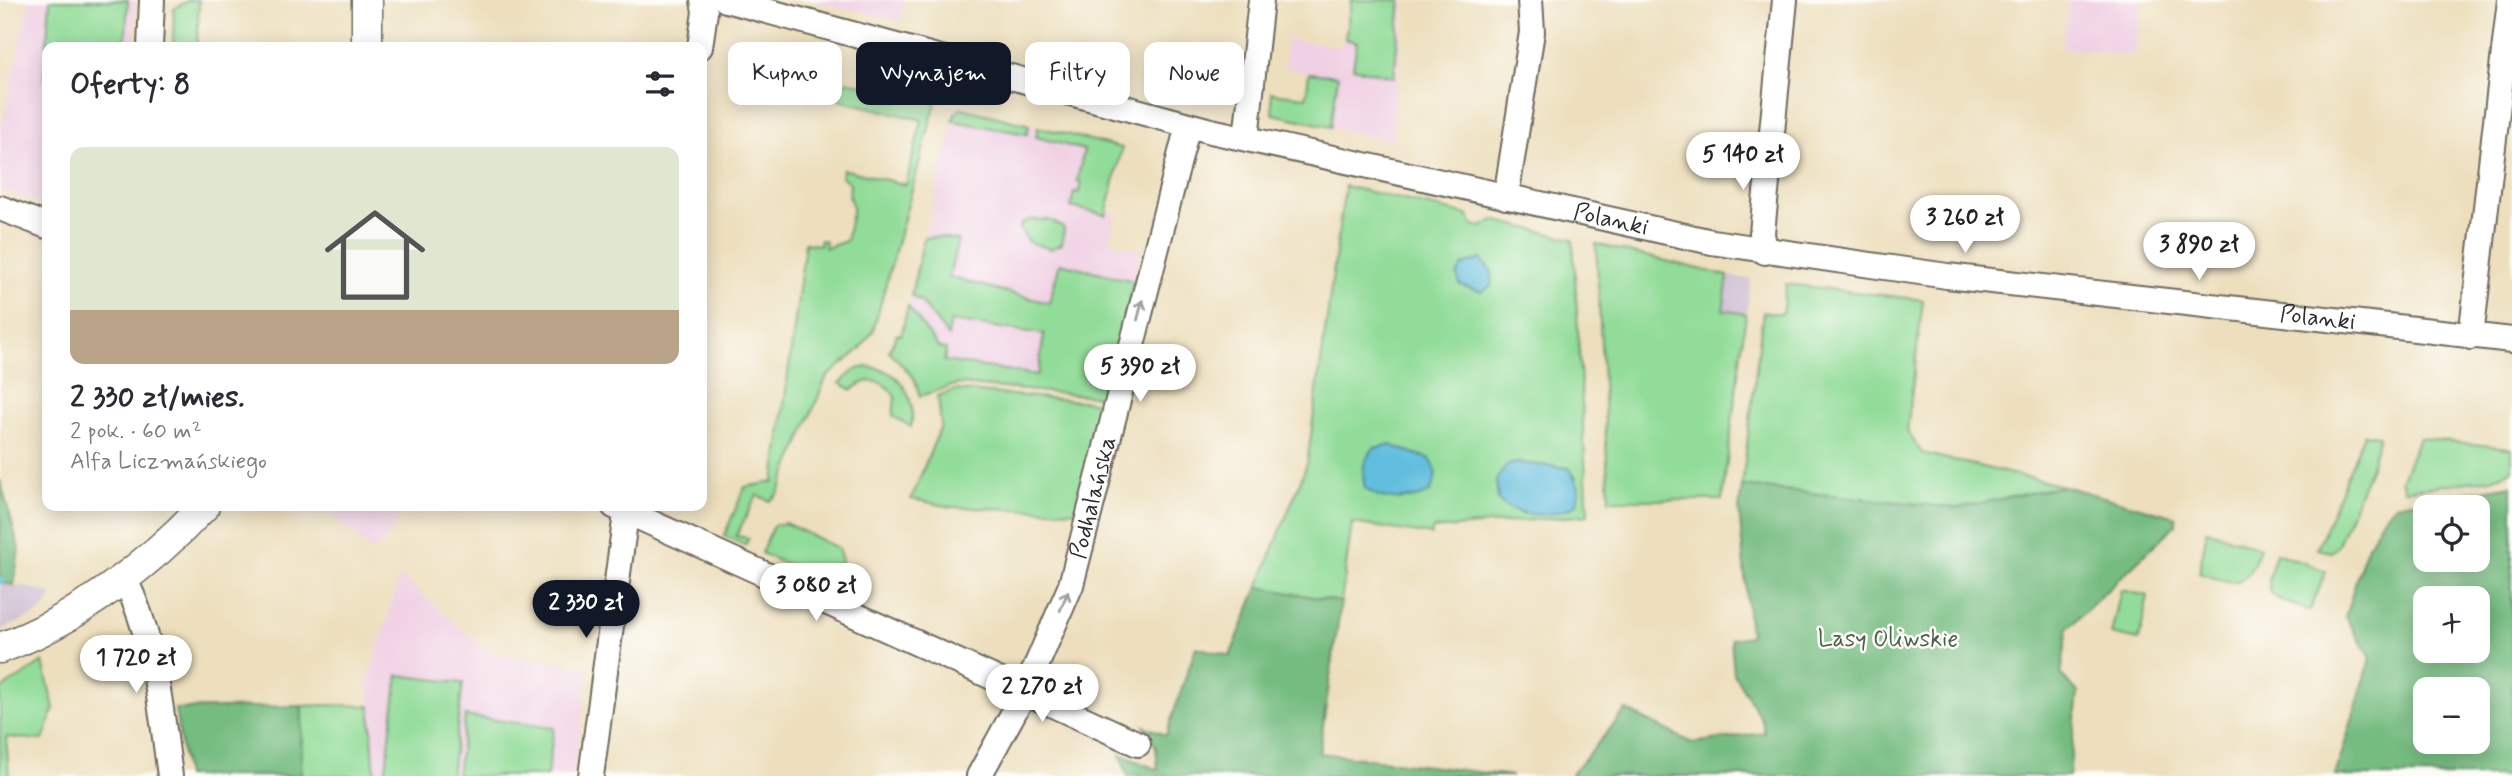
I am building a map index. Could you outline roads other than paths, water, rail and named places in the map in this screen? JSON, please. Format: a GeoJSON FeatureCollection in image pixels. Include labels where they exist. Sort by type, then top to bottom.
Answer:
{"type":"FeatureCollection","features":[{"type":"Feature","properties":{"kind":"main road"},"geometry":{"type":"LineString","coordinates":[[367,0],[367,42]]}},
{"type":"Feature","properties":{"kind":"main road"},"geometry":{"type":"LineString","coordinates":[[0,648],[29,636],[124,578],[180,531],[199,511]]}},
{"type":"Feature","properties":{"kind":"street"},"geometry":{"type":"LineString","coordinates":[[150,42],[152,0]]}},
{"type":"Feature","properties":{"kind":"street"},"geometry":{"type":"LineString","coordinates":[[701,42],[705,12],[703,0]]}},
{"type":"Feature","properties":{"kind":"street","name":"Polanki"},"geometry":{"type":"LineString","coordinates":[[726,0],[1188,125],[1506,197],[1765,251],[2512,340]]}},
{"type":"Feature","properties":{"kind":"street"},"geometry":{"type":"LineString","coordinates":[[1246,138],[1261,0]]}},
{"type":"Feature","properties":{"kind":"street"},"geometry":{"type":"LineString","coordinates":[[1506,197],[1532,32],[1530,0]]}},
{"type":"Feature","properties":{"kind":"street"},"geometry":{"type":"LineString","coordinates":[[1765,251],[1762,233],[1785,0]]}},
{"type":"Feature","properties":{"kind":"street"},"geometry":{"type":"LineString","coordinates":[[2471,337],[2510,0]]}},
{"type":"Feature","properties":{"kind":"street","name":"Podhalańska"},"geometry":{"type":"LineString","coordinates":[[1025,692],[1071,585],[1188,125]]}},
{"type":"Feature","properties":{"kind":"street"},"geometry":{"type":"LineString","coordinates":[[0,208],[42,224]]}},
{"type":"Feature","properties":{"kind":"street"},"geometry":{"type":"LineString","coordinates":[[591,776],[622,511]]}},
{"type":"Feature","properties":{"kind":"street"},"geometry":{"type":"LineString","coordinates":[[629,511],[1139,744]]}},
{"type":"Feature","properties":{"kind":"street"},"geometry":{"type":"LineString","coordinates":[[124,578],[141,612],[160,703],[170,776]]}},
{"type":"Feature","properties":{"kind":"street"},"geometry":{"type":"LineString","coordinates":[[979,776],[1025,692]]}},
{"type":"Feature","properties":{"kind":"water"},"geometry":{"type":"Polygon","coordinates":[[[1481,259],[1492,272],[1491,286],[1482,292],[1460,285],[1457,275],[1463,265],[1481,259]]]}},
{"type":"Feature","properties":{"kind":"water"},"geometry":{"type":"Polygon","coordinates":[[[1390,445],[1430,459],[1436,475],[1430,492],[1414,498],[1396,499],[1380,496],[1365,488],[1363,471],[1367,458],[1374,448],[1390,445]]]}},
{"type":"Feature","properties":{"kind":"water"},"geometry":{"type":"Polygon","coordinates":[[[1518,463],[1569,468],[1579,487],[1577,504],[1547,514],[1526,513],[1506,506],[1498,500],[1496,480],[1507,465],[1518,463]]]}},
{"type":"Feature","properties":{"kind":"park label","name":"Lasy Oliwskie"},"geometry":{"type":"Point","coordinates":[1888,639]}}]}
